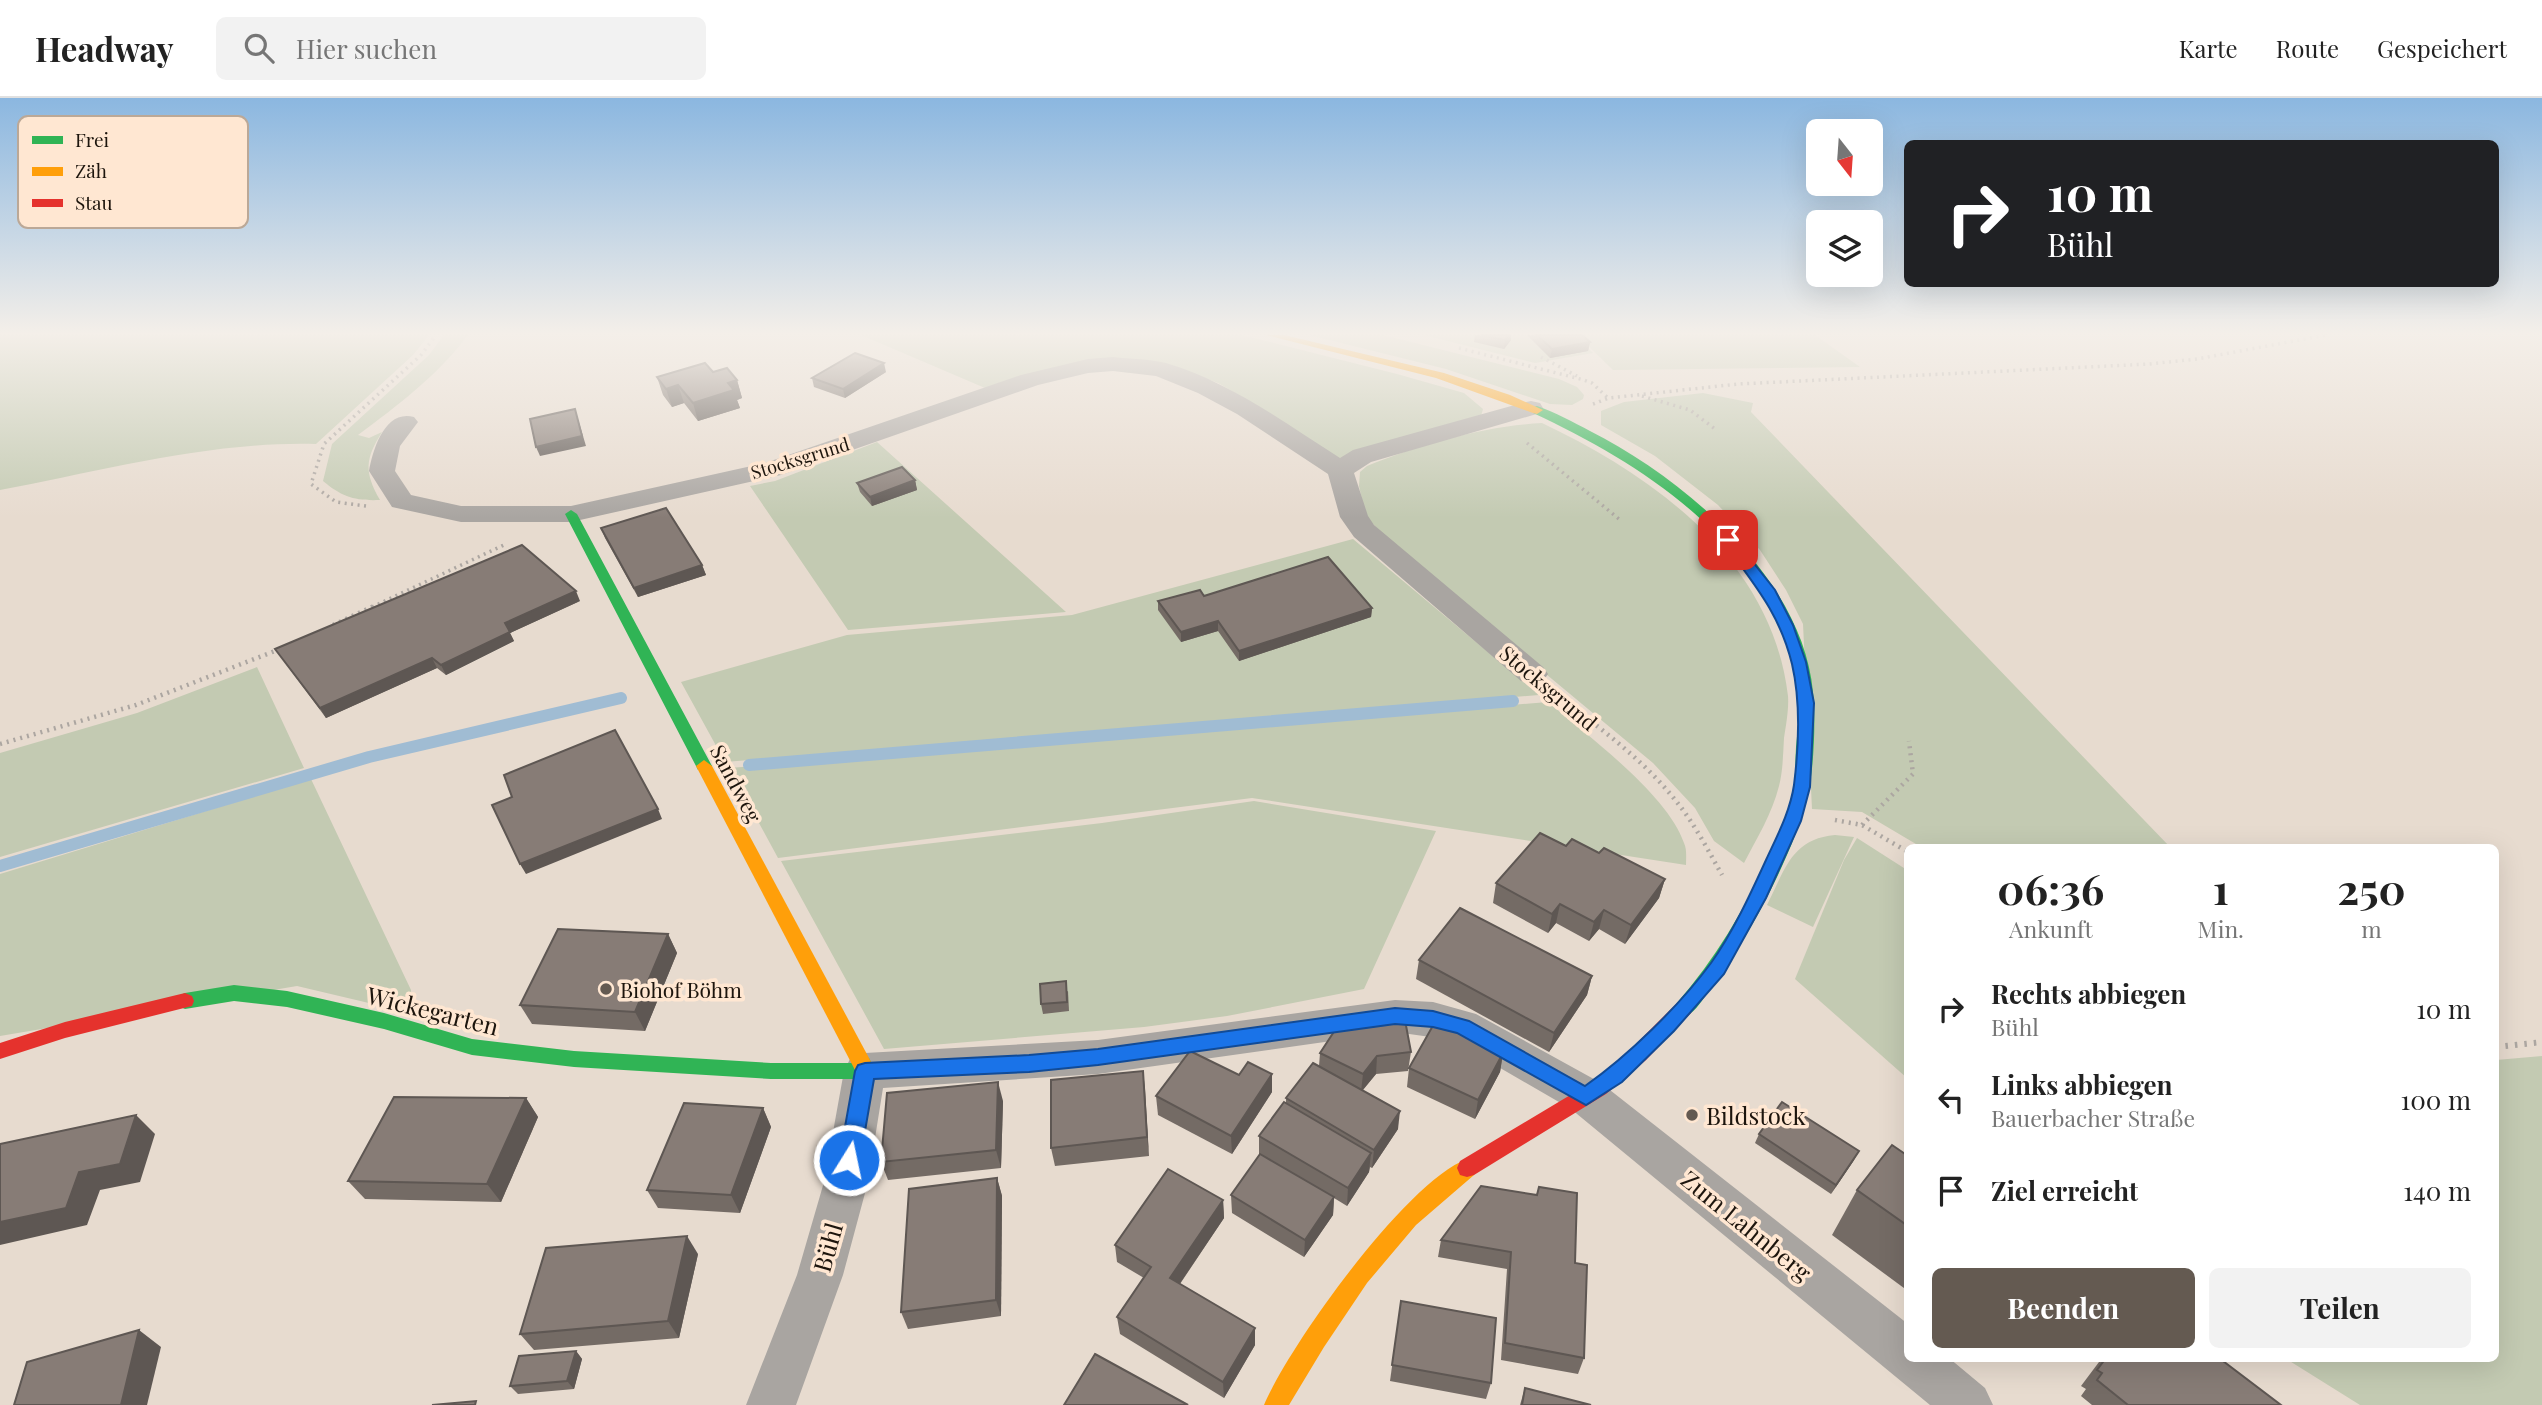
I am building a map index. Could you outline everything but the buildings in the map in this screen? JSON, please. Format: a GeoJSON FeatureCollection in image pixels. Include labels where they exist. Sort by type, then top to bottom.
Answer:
{"type":"FeatureCollection","features":[{"type":"Feature","properties":{"kind":"street","name":"Stocksgrund"},"geometry":{"type":"LineString","coordinates":[[405,422],[387,445],[382,471],[402,502],[461,514],[571,514],[772,469],[982,396]]}},
{"type":"Feature","properties":{"kind":"street","name":"Stocksgrund"},"geometry":{"type":"LineString","coordinates":[[1222,396],[1340,470],[1354,517],[1364,531],[1532,674]]}},
{"type":"Feature","properties":{"kind":"street"},"geometry":{"type":"LineString","coordinates":[[1276,1405],[1301,1361],[1365,1267],[1428,1199],[1503,1143],[1586,1096],[1615,1076],[1687,1005],[1718,968],[1748,918],[1792,821],[1802,787],[1807,703],[1794,649],[1768,590],[1742,555],[1694,505],[1620,451],[1570,425],[1499,396]]}},
{"type":"Feature","properties":{"kind":"street"},"geometry":{"type":"LineString","coordinates":[[1340,470],[1362,456],[1531,408]]}},
{"type":"Feature","properties":{"kind":"street","name":"Sandweg"},"geometry":{"type":"LineString","coordinates":[[571,514],[865,1071]]}},
{"type":"Feature","properties":{"kind":"street","name":"Wickegarten"},"geometry":{"type":"LineString","coordinates":[[0,1051],[65,1030],[175,1003],[234,993],[287,999],[485,1049],[574,1059],[690,1067],[771,1071],[865,1071]]}},
{"type":"Feature","properties":{"kind":"street"},"geometry":{"type":"LineString","coordinates":[[865,1071],[1098,1057],[1411,1016],[1462,1026],[1586,1096]]}},
{"type":"Feature","properties":{"kind":"street","name":"Bühl"},"geometry":{"type":"LineString","coordinates":[[771,1405],[827,1248],[846,1182],[865,1071]]}},
{"type":"Feature","properties":{"kind":"street","name":"Zum Lahnberg"},"geometry":{"type":"LineString","coordinates":[[1586,1096],[1904,1353]]}},
{"type":"Feature","properties":{"kind":"street","name":"Zum Lahnberg"},"geometry":{"type":"LineString","coordinates":[[1915,1362],[1969,1405]]}},
{"type":"Feature","properties":{"kind":"path"},"geometry":{"type":"LineString","coordinates":[[1570,425],[1596,401],[1628,396]]}},
{"type":"Feature","properties":{"kind":"path"},"geometry":{"type":"LineString","coordinates":[[1642,396],[1678,404],[1701,415],[1715,429]]}},
{"type":"Feature","properties":{"kind":"path"},"geometry":{"type":"LineString","coordinates":[[1495,419],[1564,471],[1619,519]]}},
{"type":"Feature","properties":{"kind":"path"},"geometry":{"type":"LineString","coordinates":[[323,629],[509,543]]}},
{"type":"Feature","properties":{"kind":"path"},"geometry":{"type":"LineString","coordinates":[[0,744],[136,705],[286,646]]}},
{"type":"Feature","properties":{"kind":"path","name":"Stocksgrund"},"geometry":{"type":"LineString","coordinates":[[1532,674],[1642,764],[1665,788],[1685,813],[1748,918]]}},
{"type":"Feature","properties":{"kind":"path"},"geometry":{"type":"LineString","coordinates":[[1862,825],[1897,793],[1913,774],[1909,741]]}},
{"type":"Feature","properties":{"kind":"path"},"geometry":{"type":"LineString","coordinates":[[1792,821],[1825,820],[1862,825],[1904,850]]}},
{"type":"Feature","properties":{"kind":"path"},"geometry":{"type":"LineString","coordinates":[[2499,1047],[2542,1042]]}},
{"type":"Feature","properties":{"kind":"green space"},"geometry":{"type":"Polygon","coordinates":[[[0,396],[368,396],[316,444],[276,444],[197,452],[0,490],[0,396]]]}},
{"type":"Feature","properties":{"kind":"green space"},"geometry":{"type":"Polygon","coordinates":[[[384,396],[408,396],[358,435],[369,438],[382,432],[372,450],[369,466],[371,481],[380,500],[349,497],[323,481],[332,444],[384,396]]]}},
{"type":"Feature","properties":{"kind":"green space"},"geometry":{"type":"Polygon","coordinates":[[[1240,396],[1468,396],[1483,409],[1481,416],[1340,461],[1240,396]]]}},
{"type":"Feature","properties":{"kind":"green space"},"geometry":{"type":"Polygon","coordinates":[[[1526,396],[1584,396],[1572,405],[1550,404],[1526,396]]]}},
{"type":"Feature","properties":{"kind":"green space"},"geometry":{"type":"Polygon","coordinates":[[[1677,396],[1718,396],[1753,403],[1751,412],[2167,844],[1916,844],[1862,812],[1812,809],[1803,624],[1786,590],[1760,550],[1718,505],[1655,456],[1601,425],[1601,411],[1624,402],[1677,396]]]}},
{"type":"Feature","properties":{"kind":"green space"},"geometry":{"type":"Polygon","coordinates":[[[1542,423],[1626,469],[1666,498],[1702,529],[1733,565],[1759,604],[1778,648],[1788,706],[1779,786],[1768,816],[1744,863],[1714,841],[1695,808],[1653,763],[1395,546],[1366,517],[1359,486],[1360,472],[1367,466],[1453,437],[1542,423]]]}},
{"type":"Feature","properties":{"kind":"green space"},"geometry":{"type":"Polygon","coordinates":[[[877,442],[1066,612],[848,630],[750,486],[775,481],[877,442]]]}},
{"type":"Feature","properties":{"kind":"green space"},"geometry":{"type":"Polygon","coordinates":[[[1353,539],[1539,695],[725,762],[681,682],[847,635],[1072,615],[1353,539]]]}},
{"type":"Feature","properties":{"kind":"green space"},"geometry":{"type":"Polygon","coordinates":[[[257,667],[304,768],[0,857],[0,753],[137,713],[257,667]]]}},
{"type":"Feature","properties":{"kind":"green space"},"geometry":{"type":"Polygon","coordinates":[[[1548,702],[1625,767],[1661,805],[1684,843],[1686,865],[1252,798],[778,858],[729,768],[1548,702]]]}},
{"type":"Feature","properties":{"kind":"green space"},"geometry":{"type":"Polygon","coordinates":[[[311,779],[411,990],[411,1013],[297,986],[0,1036],[0,874],[311,779]]]}},
{"type":"Feature","properties":{"kind":"green space"},"geometry":{"type":"Polygon","coordinates":[[[1254,801],[1436,831],[1364,989],[1227,1016],[1144,1027],[884,1049],[781,861],[1102,823],[1254,801]]]}},
{"type":"Feature","properties":{"kind":"green space"},"geometry":{"type":"Polygon","coordinates":[[[1835,835],[1854,837],[1813,927],[1767,905],[1791,858],[1808,843],[1835,835]]]}},
{"type":"Feature","properties":{"kind":"green space"},"geometry":{"type":"Polygon","coordinates":[[[1857,838],[1904,868],[1904,1075],[1795,979],[1844,860],[1857,838]]]}},
{"type":"Feature","properties":{"kind":"green space"},"geometry":{"type":"Polygon","coordinates":[[[2542,1056],[2542,1405],[2360,1405],[2291,1362],[2499,1362],[2499,1060],[2542,1056]]]}},
{"type":"Feature","properties":{"kind":"waterway"},"geometry":{"type":"LineString","coordinates":[[0,866],[369,757],[621,698]]}},
{"type":"Feature","properties":{"kind":"waterway"},"geometry":{"type":"LineString","coordinates":[[749,765],[1513,701]]}},
{"type":"Feature","properties":{"kind":"traffic: fast"},"geometry":{"type":"LineString","coordinates":[[1537,410],[1636,461],[1702,511],[1748,562],[1768,591],[1797,652],[1805,684],[1803,777],[1794,814],[1771,869],[1743,924],[1722,959],[1684,1008]]}},
{"type":"Feature","properties":{"kind":"traffic: fast"},"geometry":{"type":"LineString","coordinates":[[571,514],[704,766]]}},
{"type":"Feature","properties":{"kind":"traffic: fast"},"geometry":{"type":"LineString","coordinates":[[185,1001],[234,993],[287,999],[384,1021],[472,1047],[574,1059],[771,1071],[865,1071],[862,1064]]}},
{"type":"Feature","properties":{"kind":"traffic: slow"},"geometry":{"type":"LineString","coordinates":[[1502,396],[1537,410]]}},
{"type":"Feature","properties":{"kind":"traffic: slow"},"geometry":{"type":"LineString","coordinates":[[704,766],[862,1064]]}},
{"type":"Feature","properties":{"kind":"traffic: slow"},"geometry":{"type":"LineString","coordinates":[[1276,1405],[1337,1307],[1383,1246],[1409,1218],[1467,1168]]}},
{"type":"Feature","properties":{"kind":"traffic: jam"},"geometry":{"type":"LineString","coordinates":[[0,1051],[65,1030],[185,1001]]}},
{"type":"Feature","properties":{"kind":"traffic: jam"},"geometry":{"type":"LineString","coordinates":[[1467,1168],[1599,1088],[1639,1054],[1684,1008]]}},
{"type":"Feature","properties":{"kind":"place","name":"Biohof Böhm"},"geometry":{"type":"Point","coordinates":[606,989]}},
{"type":"Feature","properties":{"kind":"place","name":"Bildstock"},"geometry":{"type":"Point","coordinates":[1692,1115]}},
{"type":"Feature","properties":{"kind":"route"},"geometry":{"type":"LineString","coordinates":[[849,1160],[865,1071],[1098,1057],[1395,1016],[1433,1019],[1462,1026],[1586,1096],[1601,1086],[1615,1076],[1687,1005],[1718,968],[1757,898],[1792,821],[1802,787],[1807,703],[1799,662],[1786,625],[1768,590],[1728,540]]}}]}
